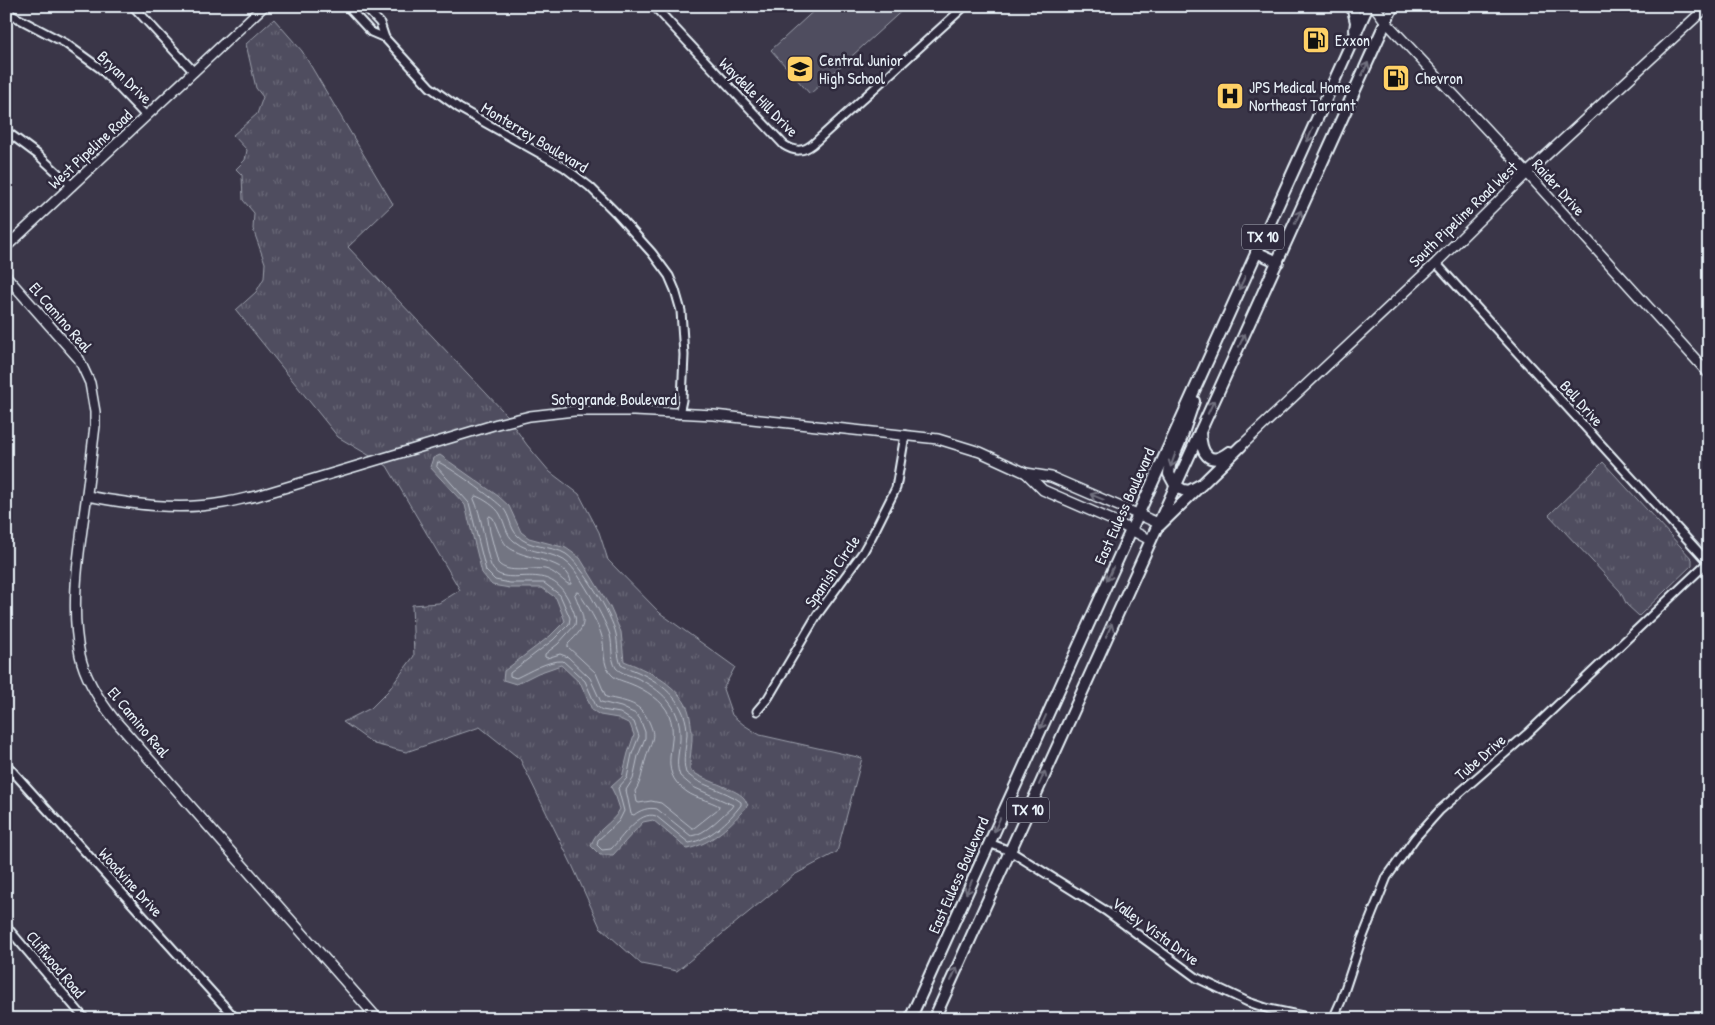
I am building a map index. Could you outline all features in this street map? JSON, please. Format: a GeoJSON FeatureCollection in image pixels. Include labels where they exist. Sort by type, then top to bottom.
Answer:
{"type":"FeatureCollection","features":[{"type":"Feature","properties":{"kind":"main road"},"geometry":{"type":"LineString","coordinates":[[1352,6],[1356,22],[1355,35]]}},
{"type":"Feature","properties":{"kind":"main road","name":"TX 10"},"geometry":{"type":"LineString","coordinates":[[934,1019],[1393,6]]}},
{"type":"Feature","properties":{"kind":"main road","name":"East Euless Boulevard"},"geometry":{"type":"LineString","coordinates":[[910,1019],[1130,529],[1368,7]]}},
{"type":"Feature","properties":{"kind":"main road"},"geometry":{"type":"LineString","coordinates":[[1256,252],[1278,262]]}},
{"type":"Feature","properties":{"kind":"main road"},"geometry":{"type":"LineString","coordinates":[[1198,380],[1192,410],[1170,465],[1169,474],[1175,485],[1183,490],[1189,491],[1202,484]]}},
{"type":"Feature","properties":{"kind":"main road"},"geometry":{"type":"LineString","coordinates":[[1200,432],[1202,452],[1208,457],[1216,459],[1222,457],[1241,446]]}},
{"type":"Feature","properties":{"kind":"main road"},"geometry":{"type":"LineString","coordinates":[[1154,531],[1241,446]]}},
{"type":"Feature","properties":{"kind":"street"},"geometry":{"type":"LineString","coordinates":[[133,6],[194,72]]}},
{"type":"Feature","properties":{"kind":"street","name":"West Pipeline Road"},"geometry":{"type":"LineString","coordinates":[[6,247],[264,6]]}},
{"type":"Feature","properties":{"kind":"street","name":"Monterrey Boulevard"},"geometry":{"type":"LineString","coordinates":[[347,6],[371,32],[385,38]]}},
{"type":"Feature","properties":{"kind":"street","name":"Monterrey Boulevard"},"geometry":{"type":"LineString","coordinates":[[364,6],[380,23],[385,38],[430,87],[460,108],[564,167],[590,187],[632,230],[660,264],[676,290],[681,311],[684,355],[682,400],[679,414]]}},
{"type":"Feature","properties":{"kind":"street","name":"Waydelle Hill Drive"},"geometry":{"type":"LineString","coordinates":[[654,6],[784,145],[790,149],[800,151],[806,150],[813,144],[965,6]]}},
{"type":"Feature","properties":{"kind":"street","name":"South Pipeline Road West"},"geometry":{"type":"LineString","coordinates":[[1241,446],[1436,262],[1527,173],[1708,6]]}},
{"type":"Feature","properties":{"kind":"street","name":"Raider Drive"},"geometry":{"type":"LineString","coordinates":[[1368,7],[1386,22],[1527,173],[1709,374]]}},
{"type":"Feature","properties":{"kind":"street","name":"Bryan Drive"},"geometry":{"type":"LineString","coordinates":[[6,12],[65,44],[101,69],[146,116]]}},
{"type":"Feature","properties":{"kind":"street"},"geometry":{"type":"LineString","coordinates":[[6,131],[37,154],[72,186]]}},
{"type":"Feature","properties":{"kind":"street","name":"Bell Drive"},"geometry":{"type":"LineString","coordinates":[[1436,262],[1708,561]]}},
{"type":"Feature","properties":{"kind":"street","name":"El Camino Real"},"geometry":{"type":"LineString","coordinates":[[6,276],[80,359],[87,374],[95,412],[95,426],[79,545],[76,598],[77,627],[82,662],[95,694],[114,719],[378,1019]]}},
{"type":"Feature","properties":{"kind":"street","name":"Sotogrande Boulevard"},"geometry":{"type":"LineString","coordinates":[[86,496],[142,505],[195,506],[222,503],[289,486],[521,418],[574,411],[622,411],[714,415],[938,439],[980,452],[1026,473],[1050,477],[1137,514],[1154,531]]}},
{"type":"Feature","properties":{"kind":"street","name":"Spanish Circle"},"geometry":{"type":"LineString","coordinates":[[757,711],[768,698],[817,615],[863,552],[872,536],[896,488],[905,435]]}},
{"type":"Feature","properties":{"kind":"street","name":"Sotogrande Boulevard"},"geometry":{"type":"LineString","coordinates":[[1026,473],[1044,490],[1130,529],[1154,531]]}},
{"type":"Feature","properties":{"kind":"street","name":"Tube Drive"},"geometry":{"type":"LineString","coordinates":[[1334,1018],[1360,944],[1387,877],[1415,838],[1440,810],[1526,734],[1708,561]]}},
{"type":"Feature","properties":{"kind":"street","name":"Woodvine Drive"},"geometry":{"type":"LineString","coordinates":[[6,764],[236,1019]]}},
{"type":"Feature","properties":{"kind":"street","name":"Valley Vista Drive"},"geometry":{"type":"LineString","coordinates":[[989,843],[1010,851],[1106,911],[1197,978],[1248,1002],[1269,1009],[1317,1019]]}},
{"type":"Feature","properties":{"kind":"street","name":"Cliffwood Road"},"geometry":{"type":"LineString","coordinates":[[6,926],[85,1019]]}},
{"type":"Feature","properties":{"kind":"green space"},"geometry":{"type":"Polygon","coordinates":[[[819,6],[907,6],[810,94],[771,50],[819,6]]]}},
{"type":"Feature","properties":{"kind":"green space"},"geometry":{"type":"Polygon","coordinates":[[[274,19],[302,51],[393,204],[348,247],[503,411],[527,445],[550,472],[579,494],[599,532],[608,560],[660,613],[735,667],[723,689],[732,715],[760,735],[862,758],[837,852],[794,875],[677,971],[641,964],[600,927],[520,759],[480,727],[406,752],[374,744],[343,722],[371,708],[388,691],[414,656],[412,605],[439,603],[460,590],[387,466],[338,437],[236,310],[256,292],[264,278],[265,263],[253,229],[254,213],[243,200],[242,175],[236,169],[245,160],[247,150],[233,135],[257,114],[263,97],[256,88],[246,44],[274,19]]]}},
{"type":"Feature","properties":{"kind":"green space"},"geometry":{"type":"Polygon","coordinates":[[[1603,462],[1692,559],[1692,565],[1639,616],[1627,605],[1620,591],[1549,515],[1603,462]]]}},
{"type":"Feature","properties":{"kind":"water"},"geometry":{"type":"Polygon","coordinates":[[[440,455],[498,496],[509,506],[521,532],[529,538],[566,548],[580,558],[610,607],[621,632],[624,661],[659,678],[681,697],[686,705],[692,732],[690,770],[703,778],[740,794],[748,805],[713,838],[687,849],[653,820],[643,822],[613,855],[600,855],[591,846],[596,836],[620,809],[611,787],[622,777],[634,735],[630,724],[618,718],[600,715],[592,710],[581,684],[561,665],[538,673],[516,684],[503,680],[504,671],[550,636],[565,621],[556,598],[542,588],[510,588],[492,585],[482,573],[465,505],[430,467],[433,458],[440,455]]]}},
{"type":"Feature","properties":{"kind":"place","name":"Exxon"},"geometry":{"type":"Point","coordinates":[1316,40]}},
{"type":"Feature","properties":{"kind":"place","name":"Central Junior High School"},"geometry":{"type":"Point","coordinates":[800,69]}},
{"type":"Feature","properties":{"kind":"place","name":"Chevron"},"geometry":{"type":"Point","coordinates":[1396,78]}},
{"type":"Feature","properties":{"kind":"place","name":"JPS Medical Home Northeast Tarrant"},"geometry":{"type":"Point","coordinates":[1230,96]}}]}
